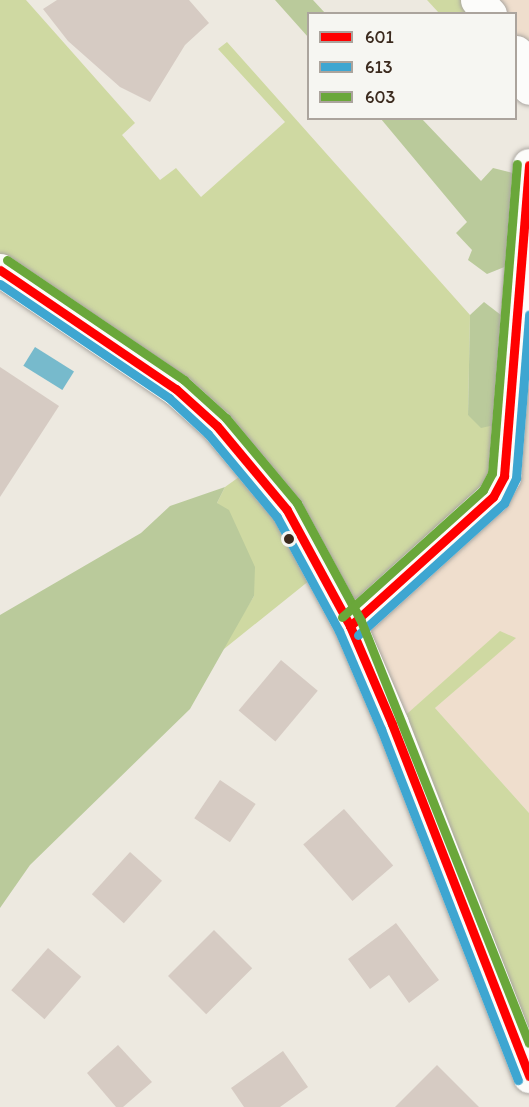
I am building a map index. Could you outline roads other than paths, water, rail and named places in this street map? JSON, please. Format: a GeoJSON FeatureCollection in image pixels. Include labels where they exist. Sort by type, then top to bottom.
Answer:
{"type":"FeatureCollection","features":[{"type":"Feature","properties":{"kind":"street"},"geometry":{"type":"LineString","coordinates":[[477,0],[487,12]]}},
{"type":"Feature","properties":{"kind":"street"},"geometry":{"type":"LineString","coordinates":[[517,55],[529,88]]}},
{"type":"Feature","properties":{"kind":"street"},"geometry":{"type":"LineString","coordinates":[[350,626],[517,475],[529,165]]}},
{"type":"Feature","properties":{"kind":"street"},"geometry":{"type":"LineString","coordinates":[[0,270],[176,389],[218,426],[287,510],[350,626],[529,1076]]}},
{"type":"Feature","properties":{"kind":"water"},"geometry":{"type":"Polygon","coordinates":[[[35,347],[74,371],[62,390],[23,366],[35,347]]]}}]}
